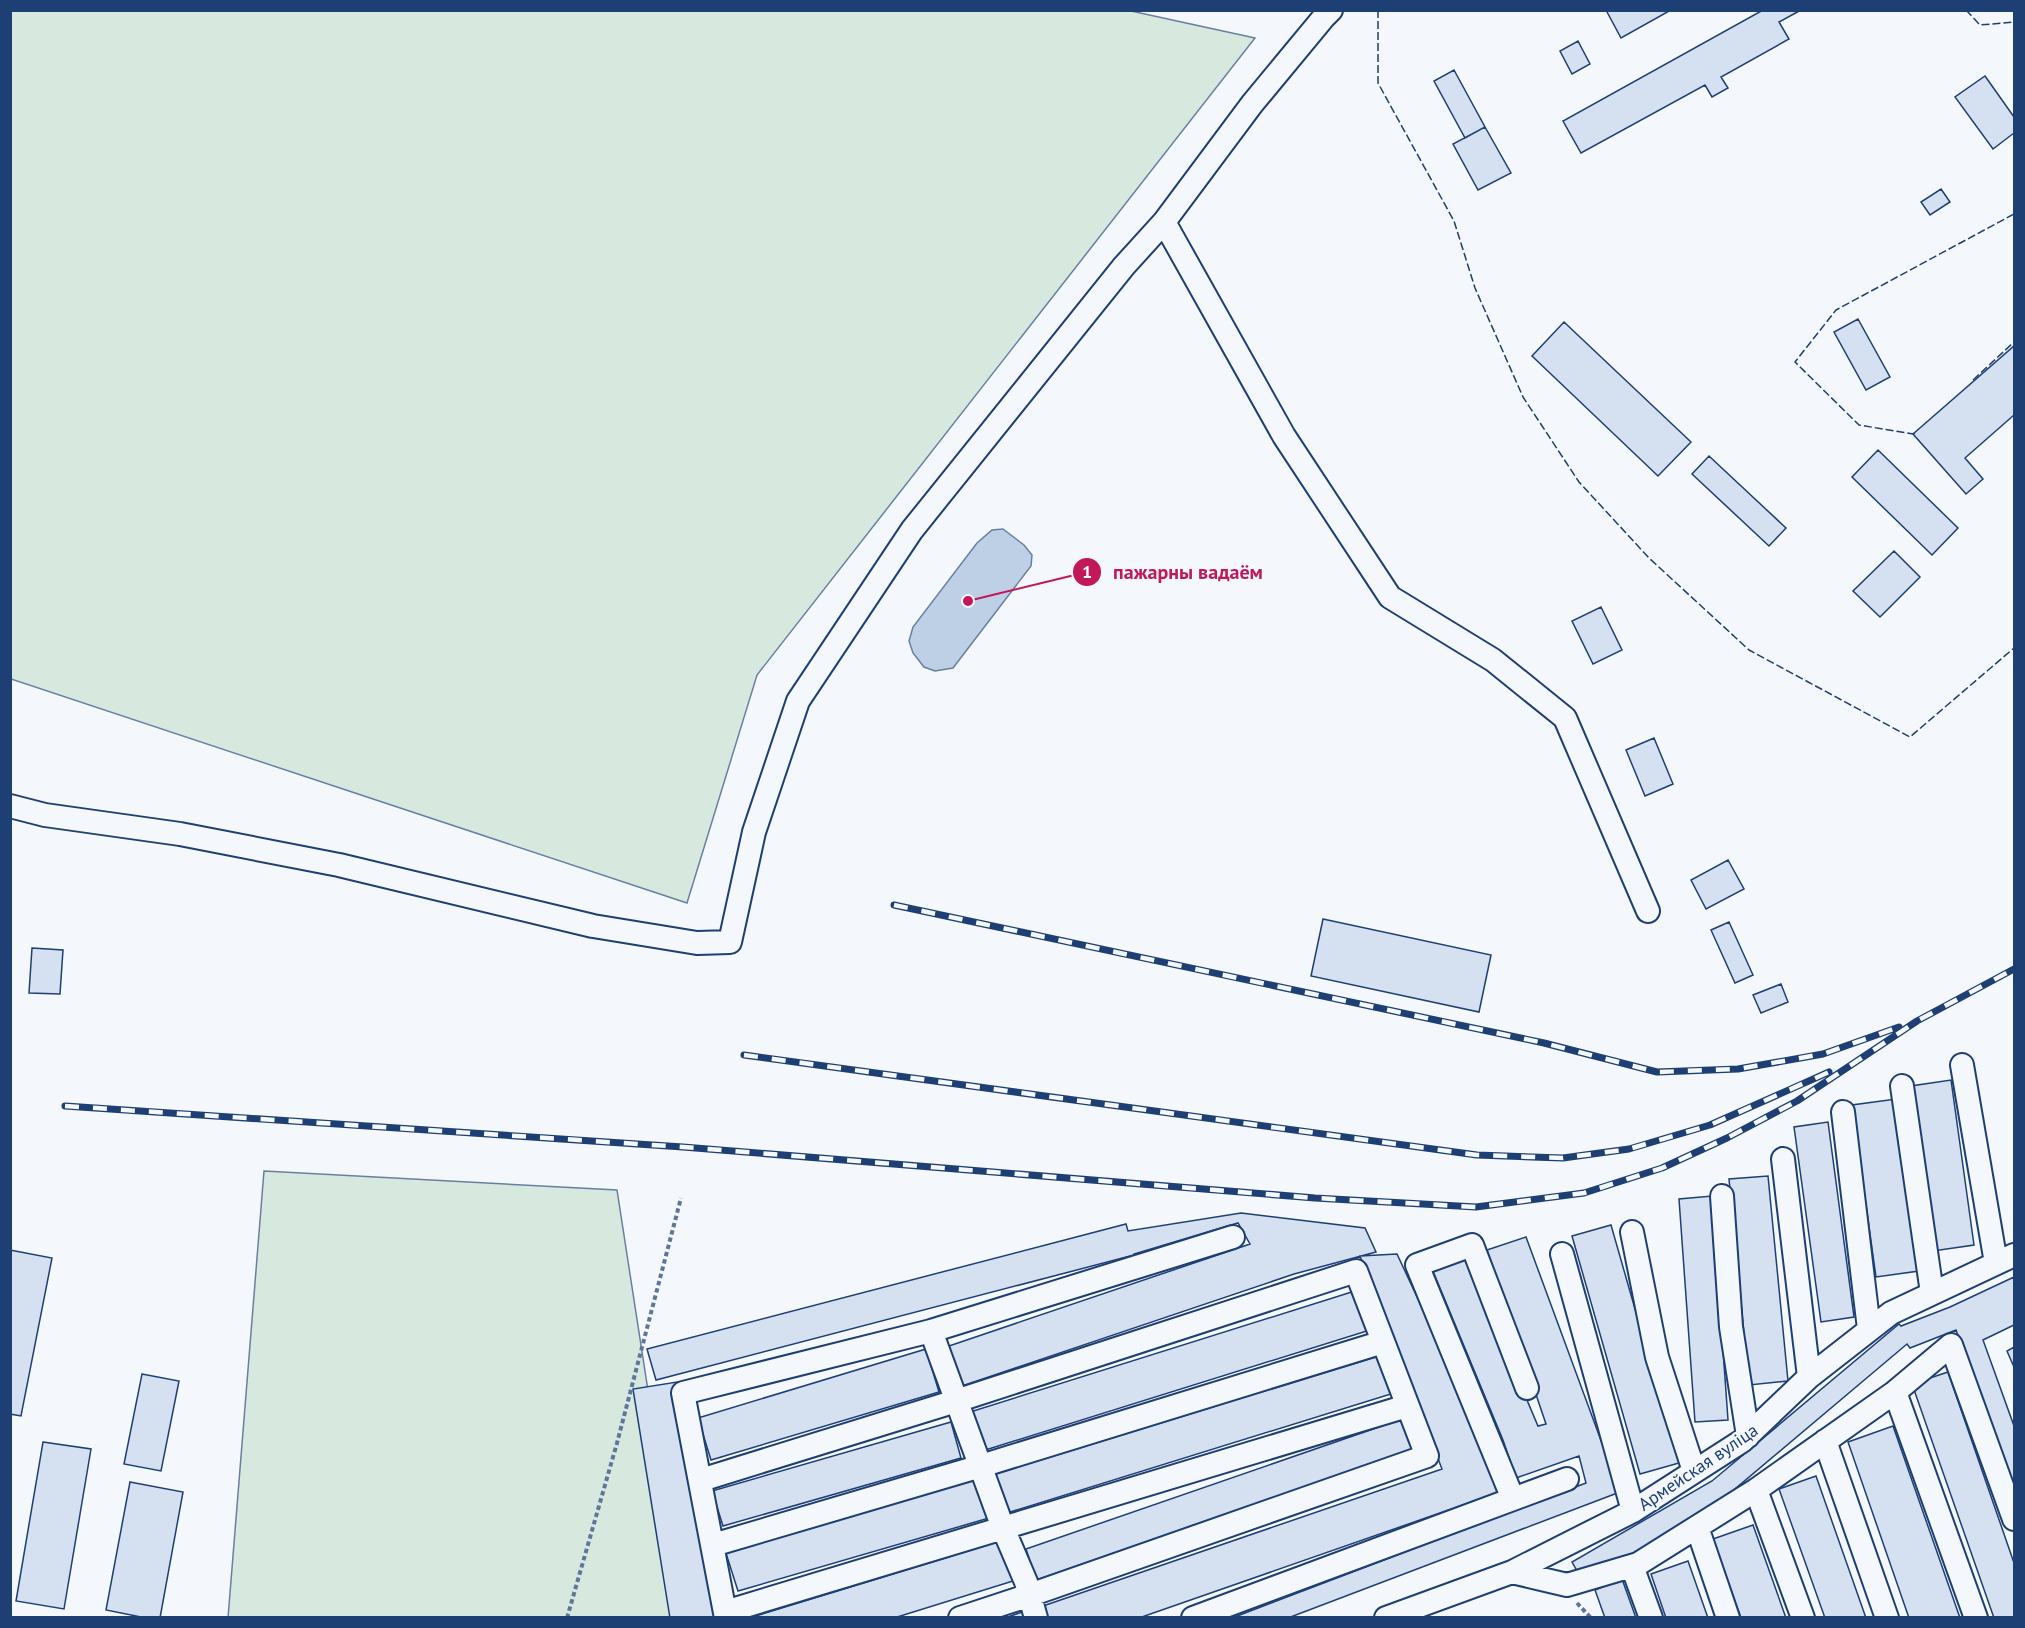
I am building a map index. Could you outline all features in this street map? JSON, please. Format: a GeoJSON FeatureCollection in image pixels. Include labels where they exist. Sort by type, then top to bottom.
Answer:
{"type":"FeatureCollection","features":[{"type":"Feature","properties":{"kind":"street"},"geometry":{"type":"LineString","coordinates":[[10,806],[45,815],[180,834],[339,865],[593,926],[697,943],[730,942],[754,832],[798,701],[912,530],[1124,266],[1164,222],[1252,104],[1331,10]]}},
{"type":"Feature","properties":{"kind":"street"},"geometry":{"type":"LineString","coordinates":[[1164,222],[1284,436],[1389,597],[1493,660],[1564,718],[1648,911]]}},
{"type":"Feature","properties":{"kind":"street"},"geometry":{"type":"LineString","coordinates":[[1962,1065],[2005,1259]]}},
{"type":"Feature","properties":{"kind":"street"},"geometry":{"type":"LineString","coordinates":[[1902,1086],[1932,1293]]}},
{"type":"Feature","properties":{"kind":"street"},"geometry":{"type":"LineString","coordinates":[[1843,1112],[1869,1329]]}},
{"type":"Feature","properties":{"kind":"street"},"geometry":{"type":"LineString","coordinates":[[1783,1159],[1809,1377]]}},
{"type":"Feature","properties":{"kind":"street"},"geometry":{"type":"LineString","coordinates":[[1722,1196],[1731,1327],[1748,1436]]}},
{"type":"Feature","properties":{"kind":"street"},"geometry":{"type":"LineString","coordinates":[[1632,1232],[1657,1356],[1694,1471]]}},
{"type":"Feature","properties":{"kind":"street"},"geometry":{"type":"LineString","coordinates":[[1233,1237],[931,1331],[683,1393],[726,1615],[1003,1528],[1407,1406]]}},
{"type":"Feature","properties":{"kind":"street"},"geometry":{"type":"LineString","coordinates":[[1513,1499],[1417,1265],[1472,1245],[1527,1388]]}},
{"type":"Feature","properties":{"kind":"street"},"geometry":{"type":"LineString","coordinates":[[1562,1254],[1633,1511]]}},
{"type":"Feature","properties":{"kind":"street","name":"Армейская вуліца"},"geometry":{"type":"LineString","coordinates":[[1386,1617],[1512,1572],[1633,1511],[1748,1436],[1809,1377],[1891,1313],[2005,1259]]}},
{"type":"Feature","properties":{"kind":"street"},"geometry":{"type":"LineString","coordinates":[[701,1480],[957,1401],[1356,1271],[1427,1456],[1030,1595],[960,1617]]}},
{"type":"Feature","properties":{"kind":"street"},"geometry":{"type":"LineString","coordinates":[[931,1331],[1030,1595],[1036,1617]]}},
{"type":"Feature","properties":{"kind":"street"},"geometry":{"type":"LineString","coordinates":[[713,1545],[981,1466],[1383,1342]]}},
{"type":"Feature","properties":{"kind":"street"},"geometry":{"type":"LineString","coordinates":[[1512,1572],[1567,1585],[1632,1566],[1756,1490],[1895,1392],[1951,1345],[2014,1519]]}},
{"type":"Feature","properties":{"kind":"street"},"geometry":{"type":"LineString","coordinates":[[1895,1392],[1976,1617]]}},
{"type":"Feature","properties":{"kind":"street"},"geometry":{"type":"LineString","coordinates":[[1826,1441],[1887,1617]]}},
{"type":"Feature","properties":{"kind":"street"},"geometry":{"type":"LineString","coordinates":[[1193,1617],[1567,1479]]}},
{"type":"Feature","properties":{"kind":"street"},"geometry":{"type":"LineString","coordinates":[[1756,1490],[1803,1617]]}},
{"type":"Feature","properties":{"kind":"street"},"geometry":{"type":"LineString","coordinates":[[1697,1527],[1728,1617]]}},
{"type":"Feature","properties":{"kind":"street"},"geometry":{"type":"LineString","coordinates":[[1632,1566],[1651,1617]]}},
{"type":"Feature","properties":{"kind":"path"},"geometry":{"type":"LineString","coordinates":[[567,1617],[681,1197]]}},
{"type":"Feature","properties":{"kind":"shaded area"},"geometry":{"type":"Polygon","coordinates":[[[11,11],[1131,11],[1255,38],[757,675],[687,903],[11,679],[11,11]]]}},
{"type":"Feature","properties":{"kind":"shaded area"},"geometry":{"type":"Polygon","coordinates":[[[264,1171],[617,1190],[683,1617],[228,1618],[264,1171]]]}},
{"type":"Feature","properties":{"kind":"water"},"geometry":{"type":"Polygon","coordinates":[[[1003,529],[1024,545],[1032,555],[1031,566],[953,668],[935,671],[924,667],[913,653],[909,641],[913,627],[977,543],[992,530],[1003,529]]]}},
{"type":"Feature","properties":{"kind":"building"},"geometry":{"type":"Polygon","coordinates":[[[1606,10],[1671,10],[1621,38],[1606,10]]]}},
{"type":"Feature","properties":{"kind":"building"},"geometry":{"type":"Polygon","coordinates":[[[1763,10],[1801,10],[1779,22],[1789,39],[1721,77],[1728,88],[1712,97],[1705,85],[1581,153],[1563,121],[1763,10]]]}},
{"type":"Feature","properties":{"kind":"building"},"geometry":{"type":"Polygon","coordinates":[[[1578,41],[1590,64],[1572,74],[1560,51],[1578,41]]]}},
{"type":"Feature","properties":{"kind":"building"},"geometry":{"type":"Polygon","coordinates":[[[1454,70],[1485,127],[1465,138],[1434,81],[1454,70]]]}},
{"type":"Feature","properties":{"kind":"building"},"geometry":{"type":"Polygon","coordinates":[[[1985,76],[2014,117],[2014,133],[1993,149],[1955,97],[1985,76]]]}},
{"type":"Feature","properties":{"kind":"building"},"geometry":{"type":"Polygon","coordinates":[[[1485,127],[1511,173],[1478,190],[1453,144],[1485,127]]]}},
{"type":"Feature","properties":{"kind":"building"},"geometry":{"type":"Polygon","coordinates":[[[1941,189],[1950,202],[1930,215],[1921,202],[1941,189]]]}},
{"type":"Feature","properties":{"kind":"building"},"geometry":{"type":"Polygon","coordinates":[[[1858,319],[1890,377],[1866,390],[1834,332],[1858,319]]]}},
{"type":"Feature","properties":{"kind":"building"},"geometry":{"type":"Polygon","coordinates":[[[1564,322],[1691,442],[1658,476],[1532,356],[1564,322]]]}},
{"type":"Feature","properties":{"kind":"building"},"geometry":{"type":"Polygon","coordinates":[[[2014,346],[2014,415],[1965,458],[1983,479],[1966,494],[1913,434],[2014,346]]]}},
{"type":"Feature","properties":{"kind":"building"},"geometry":{"type":"Polygon","coordinates":[[[1878,450],[1958,528],[1932,555],[1852,477],[1878,450]]]}},
{"type":"Feature","properties":{"kind":"building"},"geometry":{"type":"Polygon","coordinates":[[[1709,456],[1786,528],[1769,546],[1692,474],[1709,456]]]}},
{"type":"Feature","properties":{"kind":"building"},"geometry":{"type":"Polygon","coordinates":[[[1894,551],[1920,577],[1880,617],[1853,591],[1894,551]]]}},
{"type":"Feature","properties":{"kind":"building"},"geometry":{"type":"Polygon","coordinates":[[[1601,607],[1622,650],[1593,664],[1572,621],[1601,607]]]}},
{"type":"Feature","properties":{"kind":"building"},"geometry":{"type":"Polygon","coordinates":[[[1654,738],[1673,784],[1645,796],[1626,750],[1654,738]]]}},
{"type":"Feature","properties":{"kind":"building"},"geometry":{"type":"Polygon","coordinates":[[[1728,860],[1744,889],[1706,909],[1691,880],[1728,860]]]}},
{"type":"Feature","properties":{"kind":"building"},"geometry":{"type":"Polygon","coordinates":[[[1323,919],[1491,955],[1479,1012],[1311,976],[1323,919]]]}},
{"type":"Feature","properties":{"kind":"building"},"geometry":{"type":"Polygon","coordinates":[[[1729,922],[1753,975],[1735,983],[1711,930],[1729,922]]]}},
{"type":"Feature","properties":{"kind":"building"},"geometry":{"type":"Polygon","coordinates":[[[32,948],[63,950],[60,994],[29,993],[32,948]]]}},
{"type":"Feature","properties":{"kind":"building"},"geometry":{"type":"Polygon","coordinates":[[[1781,984],[1788,1002],[1761,1013],[1753,995],[1781,984]]]}},
{"type":"Feature","properties":{"kind":"building"},"geometry":{"type":"Polygon","coordinates":[[[1951,1080],[1974,1245],[1933,1251],[1911,1086],[1951,1080]]]}},
{"type":"Feature","properties":{"kind":"building"},"geometry":{"type":"Polygon","coordinates":[[[1896,1099],[1919,1271],[1876,1277],[1852,1105],[1896,1099]]]}},
{"type":"Feature","properties":{"kind":"building"},"geometry":{"type":"Polygon","coordinates":[[[1828,1122],[1854,1317],[1821,1322],[1794,1127],[1828,1122]]]}},
{"type":"Feature","properties":{"kind":"building"},"geometry":{"type":"Polygon","coordinates":[[[1768,1176],[1788,1381],[1749,1385],[1729,1179],[1768,1176]]]}},
{"type":"Feature","properties":{"kind":"building"},"geometry":{"type":"Polygon","coordinates":[[[1712,1196],[1728,1420],[1695,1422],[1679,1199],[1712,1196]]]}},
{"type":"Feature","properties":{"kind":"building"},"geometry":{"type":"Polygon","coordinates":[[[1241,1213],[1365,1228],[1376,1252],[1294,1274],[962,1386],[949,1346],[1250,1244],[1238,1223],[1134,1255],[656,1380],[647,1349],[1126,1224],[1128,1231],[1241,1213]]]}},
{"type":"Feature","properties":{"kind":"building"},"geometry":{"type":"Polygon","coordinates":[[[1611,1225],[1679,1463],[1640,1474],[1572,1236],[1611,1225]]]}},
{"type":"Feature","properties":{"kind":"building"},"geometry":{"type":"Polygon","coordinates":[[[1526,1237],[1620,1492],[1288,1618],[1232,1618],[1586,1483],[1579,1456],[1516,1478],[1503,1440],[1430,1264],[1465,1254],[1538,1426],[1546,1424],[1487,1250],[1526,1237]]]}},
{"type":"Feature","properties":{"kind":"building"},"geometry":{"type":"Polygon","coordinates":[[[10,1250],[52,1258],[21,1416],[10,1414],[10,1250]]]}},
{"type":"Feature","properties":{"kind":"building"},"geometry":{"type":"Polygon","coordinates":[[[1397,1254],[1489,1451],[1503,1491],[1139,1618],[1047,1618],[1043,1606],[1442,1469],[1360,1256],[1397,1254]]]}},
{"type":"Feature","properties":{"kind":"building"},"geometry":{"type":"Polygon","coordinates":[[[2014,1277],[2014,1325],[1983,1340],[2014,1426],[2014,1486],[1956,1330],[1910,1348],[1907,1344],[1735,1489],[1739,1495],[1610,1569],[1606,1561],[1580,1576],[1572,1562],[1712,1481],[1899,1324],[1901,1326],[1950,1307],[2014,1277]]]}},
{"type":"Feature","properties":{"kind":"building"},"geometry":{"type":"Polygon","coordinates":[[[1358,1290],[1370,1330],[979,1452],[967,1413],[1358,1290]]]}},
{"type":"Feature","properties":{"kind":"building"},"geometry":{"type":"Polygon","coordinates":[[[2014,1347],[2014,1367],[2007,1351],[2014,1347]]]}},
{"type":"Feature","properties":{"kind":"building"},"geometry":{"type":"Polygon","coordinates":[[[926,1349],[939,1392],[711,1460],[698,1418],[926,1349]]]}},
{"type":"Feature","properties":{"kind":"building"},"geometry":{"type":"Polygon","coordinates":[[[1382,1355],[1394,1393],[1007,1513],[995,1474],[1382,1355]]]}},
{"type":"Feature","properties":{"kind":"building"},"geometry":{"type":"Polygon","coordinates":[[[1948,1372],[2014,1563],[2014,1618],[1994,1618],[1912,1384],[1948,1372]]]}},
{"type":"Feature","properties":{"kind":"building"},"geometry":{"type":"Polygon","coordinates":[[[142,1374],[179,1381],[161,1471],[124,1464],[142,1374]]]}},
{"type":"Feature","properties":{"kind":"building"},"geometry":{"type":"Polygon","coordinates":[[[677,1382],[715,1618],[670,1618],[633,1389],[677,1382]]]}},
{"type":"Feature","properties":{"kind":"building"},"geometry":{"type":"Polygon","coordinates":[[[1402,1419],[1413,1449],[1036,1580],[1026,1549],[1402,1419]]]}},
{"type":"Feature","properties":{"kind":"building"},"geometry":{"type":"Polygon","coordinates":[[[951,1422],[961,1458],[723,1526],[712,1491],[951,1422]]]}},
{"type":"Feature","properties":{"kind":"building"},"geometry":{"type":"Polygon","coordinates":[[[1893,1426],[1960,1618],[1909,1618],[1848,1442],[1893,1426]]]}},
{"type":"Feature","properties":{"kind":"building"},"geometry":{"type":"Polygon","coordinates":[[[43,1442],[91,1449],[64,1609],[16,1601],[43,1442]]]}},
{"type":"Feature","properties":{"kind":"building"},"geometry":{"type":"Polygon","coordinates":[[[976,1474],[989,1518],[738,1591],[724,1547],[976,1474]]]}},
{"type":"Feature","properties":{"kind":"building"},"geometry":{"type":"Polygon","coordinates":[[[1816,1476],[1866,1618],[1825,1618],[1779,1489],[1816,1476]]]}},
{"type":"Feature","properties":{"kind":"building"},"geometry":{"type":"Polygon","coordinates":[[[130,1482],[183,1492],[160,1618],[146,1618],[106,1610],[130,1482]]]}},
{"type":"Feature","properties":{"kind":"building"},"geometry":{"type":"Polygon","coordinates":[[[1753,1525],[1786,1618],[1741,1618],[1713,1539],[1753,1525]]]}},
{"type":"Feature","properties":{"kind":"building"},"geometry":{"type":"Polygon","coordinates":[[[1001,1541],[1013,1581],[894,1618],[749,1618],[1001,1541]]]}},
{"type":"Feature","properties":{"kind":"building"},"geometry":{"type":"Polygon","coordinates":[[[1688,1561],[1708,1618],[1666,1618],[1651,1574],[1688,1561]]]}},
{"type":"Feature","properties":{"kind":"building"},"geometry":{"type":"Polygon","coordinates":[[[1622,1579],[1636,1618],[1605,1618],[1595,1590],[1622,1579]]]}},
{"type":"Feature","properties":{"kind":"building"},"geometry":{"type":"Polygon","coordinates":[[[1022,1612],[1024,1618],[1005,1618],[1022,1612]]]}},
{"type":"Feature","properties":{"kind":"railway"},"geometry":{"type":"LineString","coordinates":[[894,905],[1544,1043],[1657,1072],[1738,1069],[1823,1054],[1899,1027]]}},
{"type":"Feature","properties":{"kind":"railway"},"geometry":{"type":"LineString","coordinates":[[65,1106],[683,1147],[1315,1198],[1476,1207],[1584,1193],[1662,1168],[1727,1138],[1797,1101],[1917,1021],[2014,969]]}},
{"type":"Feature","properties":{"kind":"railway"},"geometry":{"type":"LineString","coordinates":[[744,1055],[1477,1155],[1563,1158],[1629,1149],[1710,1125],[1829,1072]]}},
{"type":"Feature","properties":{"kind":"fence"},"geometry":{"type":"LineString","coordinates":[[1378,10],[1378,83],[1454,221],[1475,288],[1523,397],[1579,482],[1649,558],[1749,650],[1910,737],[2014,648]]}},
{"type":"Feature","properties":{"kind":"fence"},"geometry":{"type":"LineString","coordinates":[[1966,10],[1980,25],[2014,22]]}},
{"type":"Feature","properties":{"kind":"fence"},"geometry":{"type":"LineString","coordinates":[[1915,433],[1859,425],[1795,362],[1836,310],[2014,214]]}},
{"type":"Feature","properties":{"kind":"fence"},"geometry":{"type":"LineString","coordinates":[[1973,380],[2014,342]]}},
{"type":"Feature","properties":{"kind":"place","name":"пажарны вадаём"},"geometry":{"type":"Point","coordinates":[968,601]}}]}
